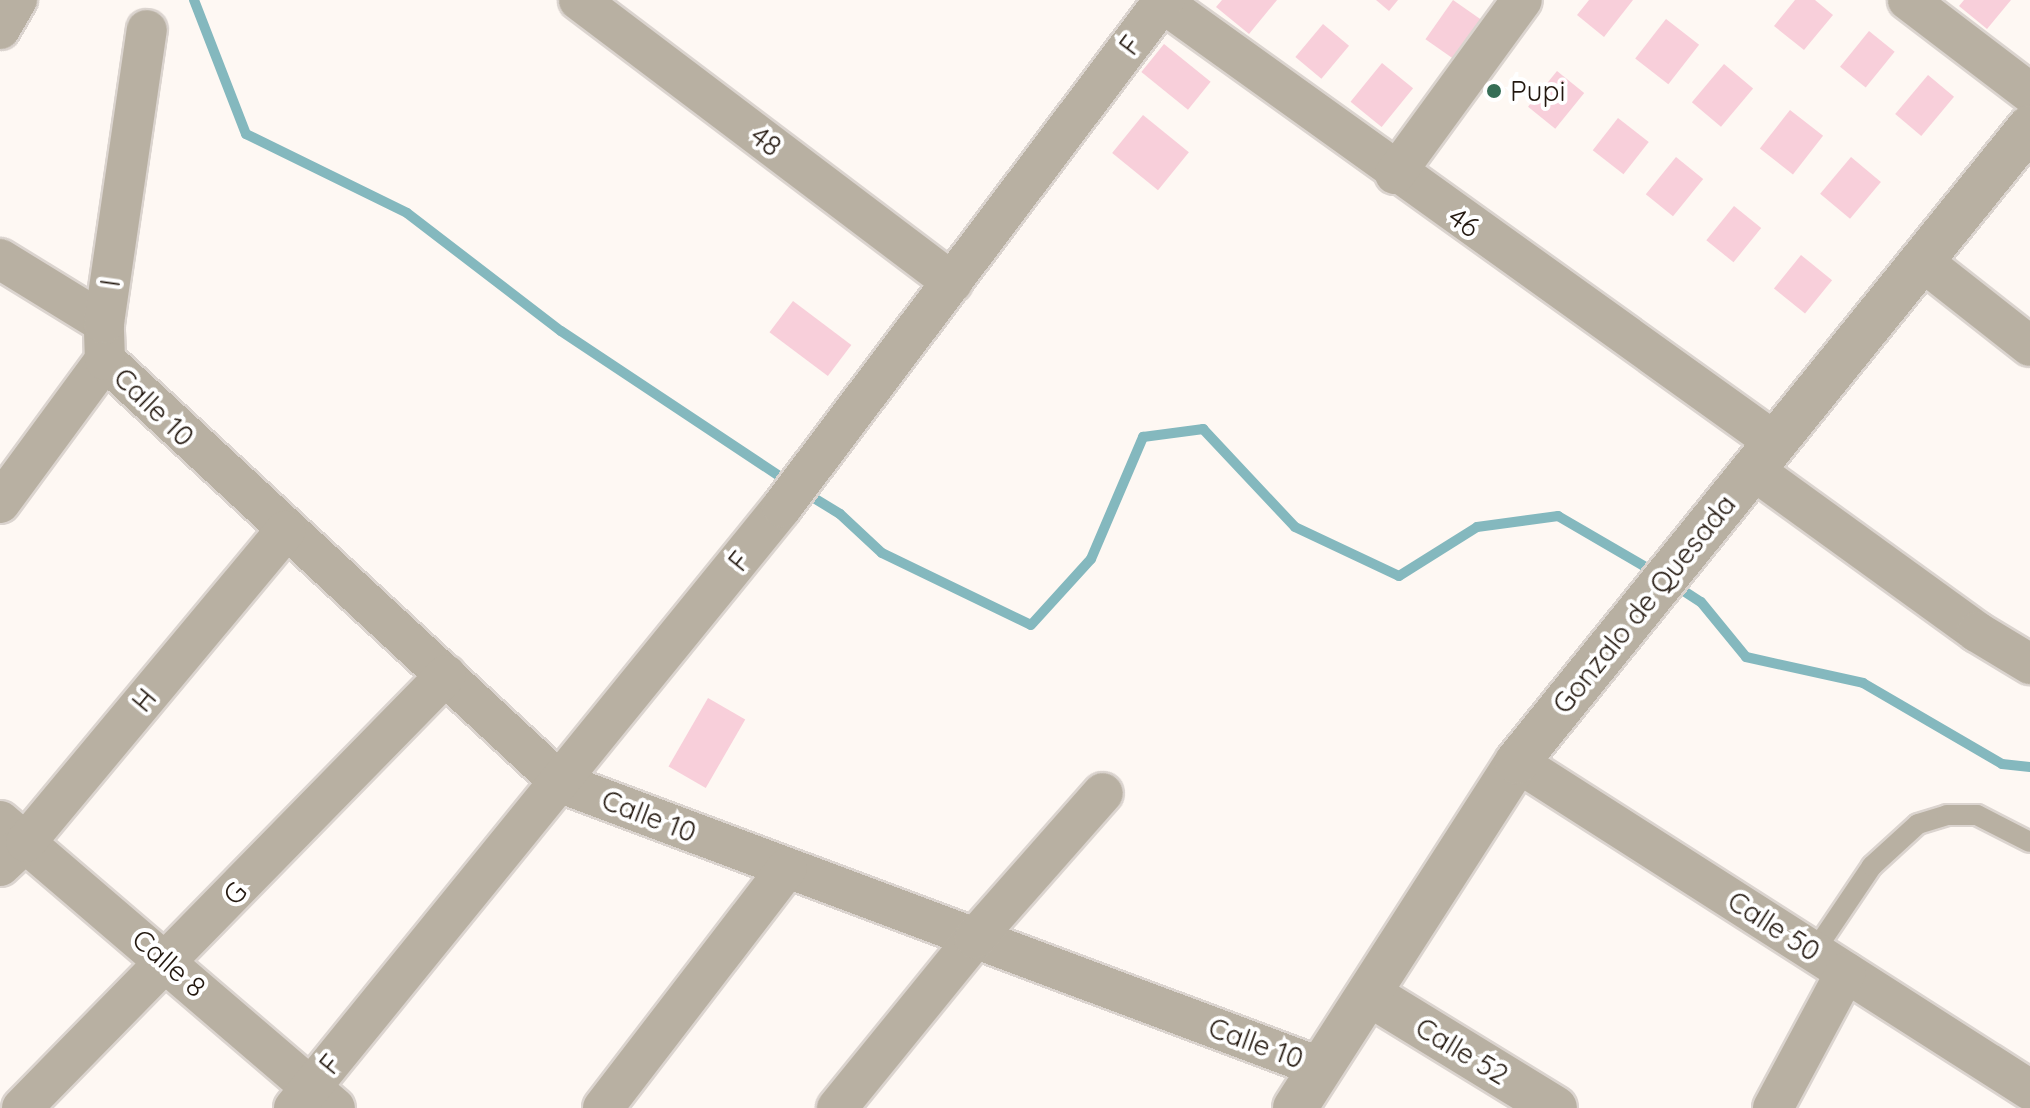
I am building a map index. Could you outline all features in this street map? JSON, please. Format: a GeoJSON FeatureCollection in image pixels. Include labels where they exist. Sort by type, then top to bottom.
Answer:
{"type":"FeatureCollection","features":[{"type":"Feature","properties":{"kind":"street"},"geometry":{"type":"LineString","coordinates":[[0,29],[17,0]]}},
{"type":"Feature","properties":{"kind":"street"},"geometry":{"type":"LineString","coordinates":[[1395,174],[1522,0]]}},
{"type":"Feature","properties":{"kind":"street"},"geometry":{"type":"LineString","coordinates":[[1908,0],[2030,93]]}},
{"type":"Feature","properties":{"kind":"street","name":"46"},"geometry":{"type":"LineString","coordinates":[[1162,1],[1395,174],[1762,455],[1977,632],[2030,664]]}},
{"type":"Feature","properties":{"kind":"street","name":"F"},"geometry":{"type":"LineString","coordinates":[[313,1101],[561,783],[782,507],[1162,1]]}},
{"type":"Feature","properties":{"kind":"street","name":"48"},"geometry":{"type":"LineString","coordinates":[[601,6],[952,282]]}},
{"type":"Feature","properties":{"kind":"street","name":"I"},"geometry":{"type":"LineString","coordinates":[[0,503],[104,341],[147,30]]}},
{"type":"Feature","properties":{"kind":"street","name":"Gonzalo de Quesada"},"geometry":{"type":"LineString","coordinates":[[1295,1108],[1517,762],[2030,127]]}},
{"type":"Feature","properties":{"kind":"street","name":"Calle 10"},"geometry":{"type":"LineString","coordinates":[[0,259],[104,341],[285,531],[561,783],[1319,1067]]}},
{"type":"Feature","properties":{"kind":"street"},"geometry":{"type":"LineString","coordinates":[[1922,261],[2030,346]]}},
{"type":"Feature","properties":{"kind":"street","name":"H"},"geometry":{"type":"LineString","coordinates":[[9,843],[285,531]]}},
{"type":"Feature","properties":{"kind":"street","name":"G"},"geometry":{"type":"LineString","coordinates":[[22,1108],[169,962],[446,675]]}},
{"type":"Feature","properties":{"kind":"street","name":"Calle 50"},"geometry":{"type":"LineString","coordinates":[[1517,762],[2030,1090]]}},
{"type":"Feature","properties":{"kind":"street"},"geometry":{"type":"LineString","coordinates":[[837,1108],[975,938],[1103,793]]}},
{"type":"Feature","properties":{"kind":"street","name":"Calle 8"},"geometry":{"type":"LineString","coordinates":[[9,843],[169,962],[313,1101]]}},
{"type":"Feature","properties":{"kind":"street"},"geometry":{"type":"LineString","coordinates":[[603,1108],[787,868]]}},
{"type":"Feature","properties":{"kind":"street"},"geometry":{"type":"LineString","coordinates":[[1773,1108],[1830,962]]}},
{"type":"Feature","properties":{"kind":"street","name":"Calle 52"},"geometry":{"type":"LineString","coordinates":[[1369,994],[1555,1108]]}},
{"type":"Feature","properties":{"kind":"lane"},"geometry":{"type":"LineString","coordinates":[[1830,962],[1872,866],[1918,824],[1947,815],[1977,815],[2030,842]]}},
{"type":"Feature","properties":{"kind":"building"},"geometry":{"type":"Polygon","coordinates":[[[1222,0],[1277,0],[1249,34],[1216,7],[1222,0]]]}},
{"type":"Feature","properties":{"kind":"building"},"geometry":{"type":"Polygon","coordinates":[[[1376,0],[1398,0],[1389,11],[1376,0]]]}},
{"type":"Feature","properties":{"kind":"building"},"geometry":{"type":"Polygon","coordinates":[[[1453,0],[1484,22],[1457,61],[1425,39],[1453,0]]]}},
{"type":"Feature","properties":{"kind":"building"},"geometry":{"type":"Polygon","coordinates":[[[1589,0],[1633,0],[1604,37],[1577,15],[1589,0]]]}},
{"type":"Feature","properties":{"kind":"building"},"geometry":{"type":"Polygon","coordinates":[[[1795,0],[1815,0],[1833,15],[1804,50],[1774,26],[1795,0]]]}},
{"type":"Feature","properties":{"kind":"building"},"geometry":{"type":"Polygon","coordinates":[[[1964,0],[2011,0],[1987,29],[1959,6],[1964,0]]]}},
{"type":"Feature","properties":{"kind":"building"},"geometry":{"type":"Polygon","coordinates":[[[1666,19],[1699,45],[1668,84],[1635,58],[1666,19]]]}},
{"type":"Feature","properties":{"kind":"building"},"geometry":{"type":"Polygon","coordinates":[[[1323,24],[1349,46],[1321,79],[1295,57],[1323,24]]]}},
{"type":"Feature","properties":{"kind":"building"},"geometry":{"type":"Polygon","coordinates":[[[1869,31],[1895,52],[1866,88],[1840,67],[1869,31]]]}},
{"type":"Feature","properties":{"kind":"building"},"geometry":{"type":"Polygon","coordinates":[[[1164,44],[1211,82],[1188,110],[1141,72],[1164,44]]]}},
{"type":"Feature","properties":{"kind":"building"},"geometry":{"type":"Polygon","coordinates":[[[1382,63],[1413,88],[1382,127],[1351,102],[1382,63]]]}},
{"type":"Feature","properties":{"kind":"building"},"geometry":{"type":"Polygon","coordinates":[[[1724,64],[1753,88],[1721,127],[1692,102],[1724,64]]]}},
{"type":"Feature","properties":{"kind":"building"},"geometry":{"type":"Polygon","coordinates":[[[1557,71],[1584,93],[1555,129],[1528,107],[1557,71]]]}},
{"type":"Feature","properties":{"kind":"building"},"geometry":{"type":"Polygon","coordinates":[[[1928,75],[1954,97],[1921,136],[1895,114],[1928,75]]]}},
{"type":"Feature","properties":{"kind":"building"},"geometry":{"type":"Polygon","coordinates":[[[1790,110],[1823,136],[1793,174],[1760,149],[1790,110]]]}},
{"type":"Feature","properties":{"kind":"building"},"geometry":{"type":"Polygon","coordinates":[[[1143,115],[1189,152],[1158,190],[1112,153],[1143,115]]]}},
{"type":"Feature","properties":{"kind":"building"},"geometry":{"type":"Polygon","coordinates":[[[1618,118],[1649,142],[1623,174],[1593,150],[1618,118]]]}},
{"type":"Feature","properties":{"kind":"building"},"geometry":{"type":"Polygon","coordinates":[[[1676,157],[1703,179],[1673,216],[1646,194],[1676,157]]]}},
{"type":"Feature","properties":{"kind":"building"},"geometry":{"type":"Polygon","coordinates":[[[1851,157],[1881,182],[1850,219],[1820,194],[1851,157]]]}},
{"type":"Feature","properties":{"kind":"building"},"geometry":{"type":"Polygon","coordinates":[[[1734,206],[1761,228],[1734,262],[1706,240],[1734,206]]]}},
{"type":"Feature","properties":{"kind":"building"},"geometry":{"type":"Polygon","coordinates":[[[1801,255],[1832,280],[1805,314],[1774,288],[1801,255]]]}},
{"type":"Feature","properties":{"kind":"building"},"geometry":{"type":"Polygon","coordinates":[[[793,301],[851,345],[828,376],[770,332],[793,301]]]}},
{"type":"Feature","properties":{"kind":"building"},"geometry":{"type":"Polygon","coordinates":[[[708,698],[745,720],[706,788],[668,766],[708,698]]]}},
{"type":"Feature","properties":{"kind":"waterway"},"geometry":{"type":"LineString","coordinates":[[194,0],[246,134],[407,213],[561,331],[791,484]]}},
{"type":"Feature","properties":{"kind":"waterway"},"geometry":{"type":"LineString","coordinates":[[804,492],[840,514],[882,553],[1031,625],[1091,559],[1143,437],[1203,429],[1295,527],[1399,576],[1477,527],[1558,516],[1656,573]]}},
{"type":"Feature","properties":{"kind":"waterway"},"geometry":{"type":"LineString","coordinates":[[1673,584],[1701,602],[1746,657],[1863,683],[2002,764],[2030,767]]}},
{"type":"Feature","properties":{"kind":"place","name":"Pupi"},"geometry":{"type":"Point","coordinates":[1494,91]}}]}
